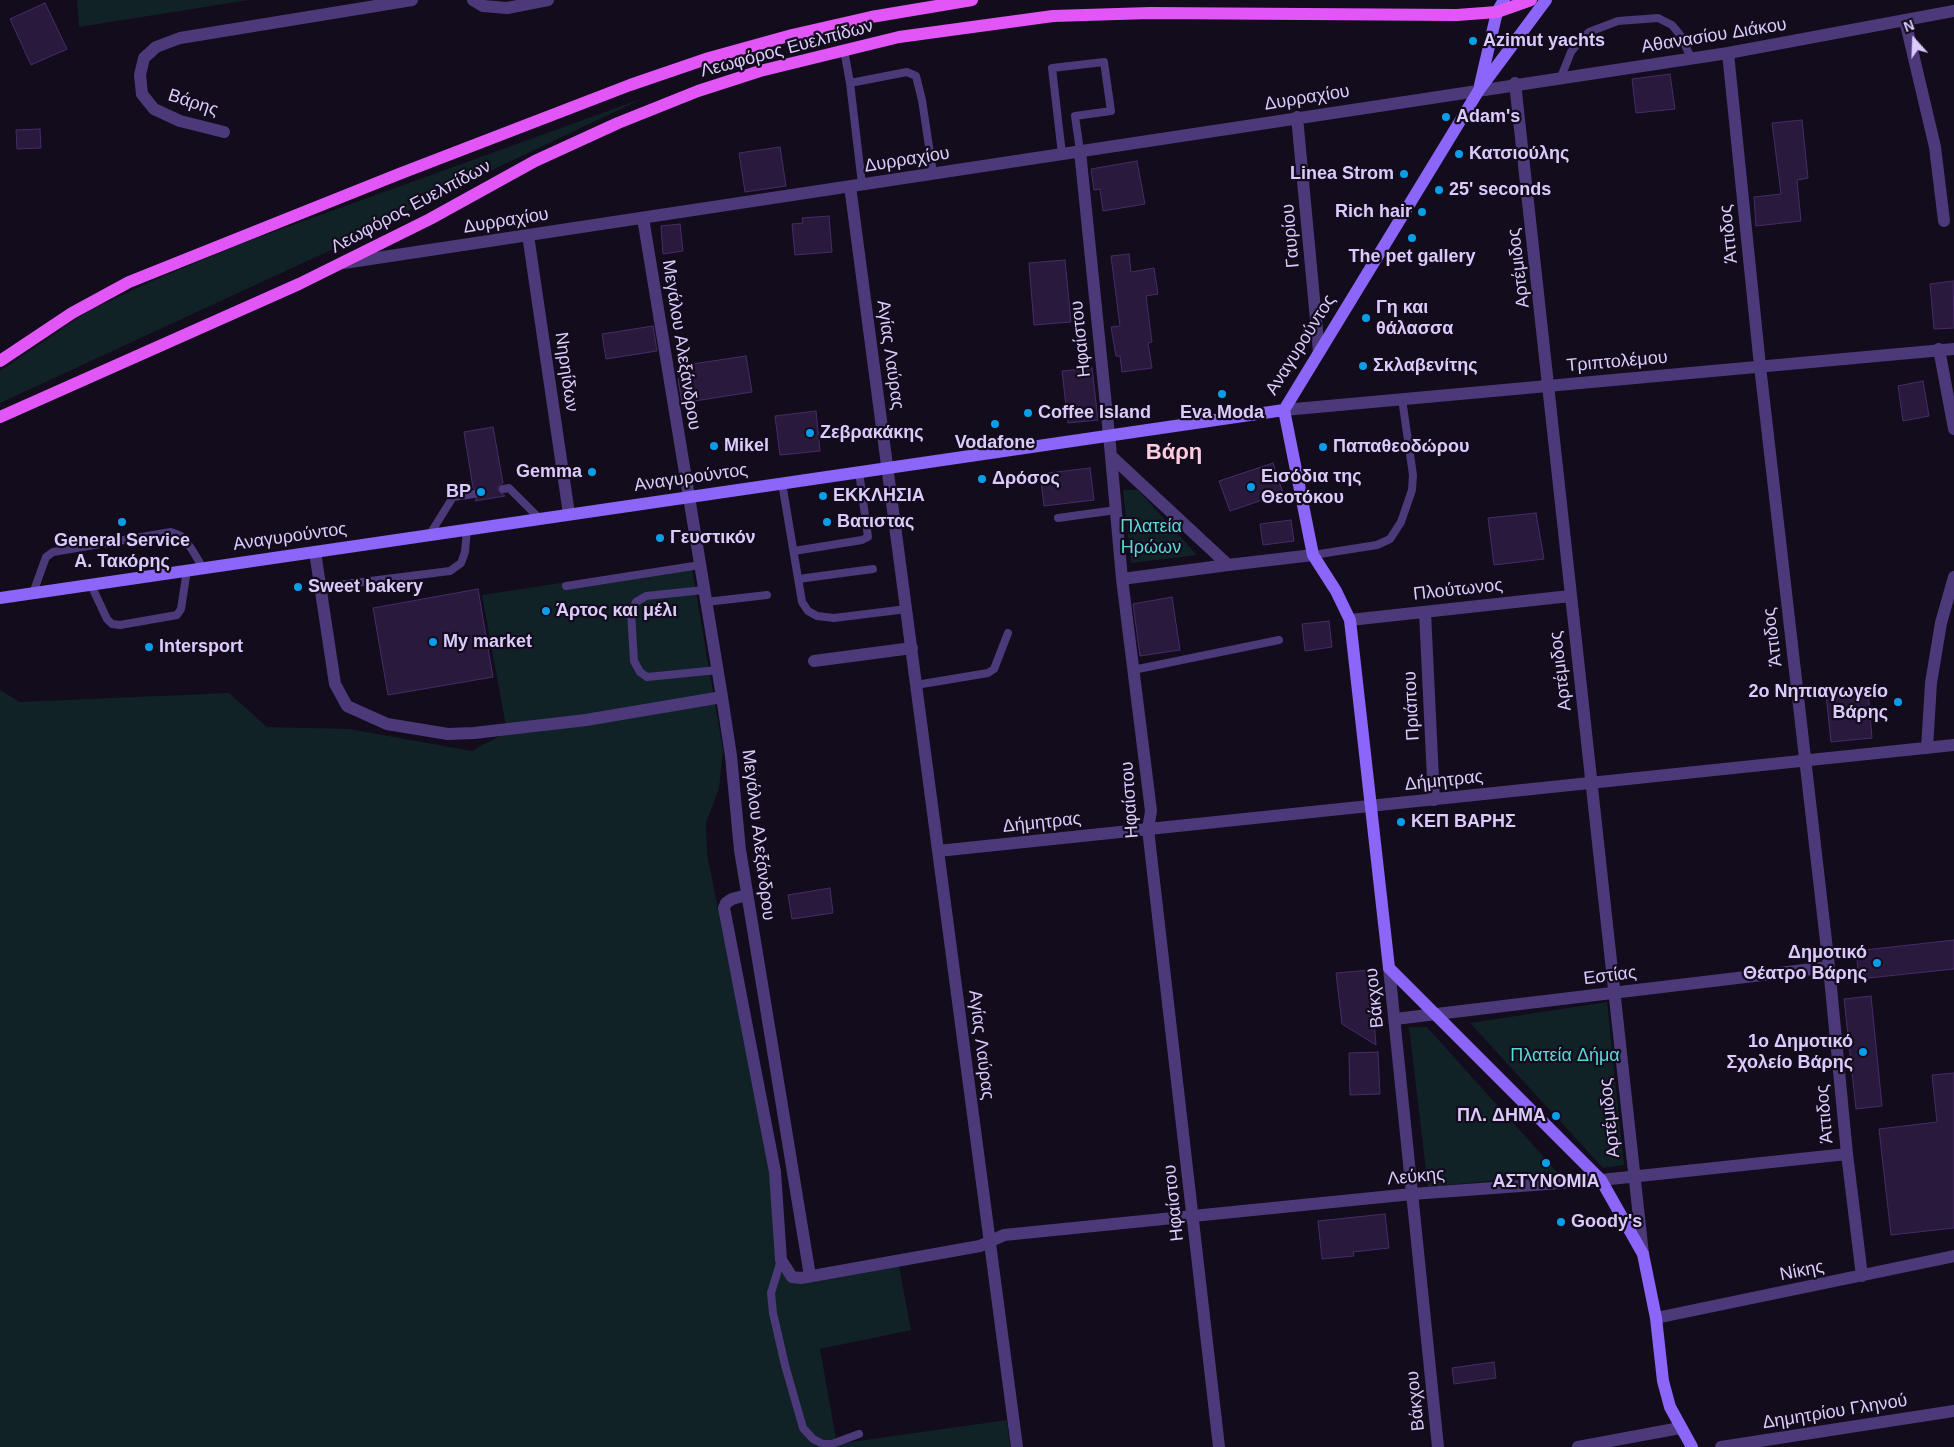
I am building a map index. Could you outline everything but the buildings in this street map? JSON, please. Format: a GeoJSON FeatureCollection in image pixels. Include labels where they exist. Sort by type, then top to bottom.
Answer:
{"type":"FeatureCollection","features":[{"type":"Feature","properties":{"kind":"main road","name":"Λεωφόρος Ευελπίδων"},"geometry":{"type":"LineString","coordinates":[[0,361],[72,313],[129,282],[399,174],[630,85],[709,58],[792,34],[871,17],[972,0]]}},
{"type":"Feature","properties":{"kind":"main road","name":"Αναγυρούντος"},"geometry":{"type":"LineString","coordinates":[[1479,90],[1497,12],[1504,0]]}},
{"type":"Feature","properties":{"kind":"main road","name":"Λεωφόρος Ευελπίδων"},"geometry":{"type":"LineString","coordinates":[[0,417],[178,339],[340,264],[430,219],[535,161],[618,123],[733,80],[899,37],[1053,16],[1150,13],[1457,15],[1497,12],[1531,0]]}},
{"type":"Feature","properties":{"kind":"main road","name":"Αναγυρούντος"},"geometry":{"type":"LineString","coordinates":[[0,598],[1284,410],[1479,90],[1546,0]]}},
{"type":"Feature","properties":{"kind":"main road"},"geometry":{"type":"LineString","coordinates":[[1284,410],[1313,555]]}},
{"type":"Feature","properties":{"kind":"main road","name":"Βάκχου"},"geometry":{"type":"LineString","coordinates":[[1313,555],[1336,591],[1350,620],[1389,968]]}},
{"type":"Feature","properties":{"kind":"main road"},"geometry":{"type":"LineString","coordinates":[[1389,968],[1601,1180],[1643,1254],[1656,1318],[1663,1381],[1670,1406],[1680,1428],[1692,1447]]}},
{"type":"Feature","properties":{"kind":"street","name":"Βάρης"},"geometry":{"type":"LineString","coordinates":[[224,132],[180,121],[154,109],[142,94],[140,75],[144,58],[156,47],[180,38],[412,0]]}},
{"type":"Feature","properties":{"kind":"street"},"geometry":{"type":"LineString","coordinates":[[473,0],[483,6],[507,8],[548,0]]}},
{"type":"Feature","properties":{"kind":"street","name":"Αθανασίου Διάκου"},"geometry":{"type":"LineString","coordinates":[[1479,90],[1515,83],[1728,53],[1905,20],[1952,8]]}},
{"type":"Feature","properties":{"kind":"street"},"geometry":{"type":"LineString","coordinates":[[1905,20],[1935,147],[1944,221]]}},
{"type":"Feature","properties":{"kind":"street","name":"Άττιδος"},"geometry":{"type":"LineString","coordinates":[[1728,53],[1760,366],[1829,967],[1847,1154],[1862,1276]]}},
{"type":"Feature","properties":{"kind":"street","name":"Αρτέμιδος"},"geometry":{"type":"LineString","coordinates":[[1515,83],[1550,385],[1570,596],[1643,1254]]}},
{"type":"Feature","properties":{"kind":"street","name":"Δυρραχίου"},"geometry":{"type":"LineString","coordinates":[[340,264],[1479,90]]}},
{"type":"Feature","properties":{"kind":"street","name":"Γαυρίου"},"geometry":{"type":"LineString","coordinates":[[1297,118],[1319,352]]}},
{"type":"Feature","properties":{"kind":"street","name":"Ηφαίστου"},"geometry":{"type":"LineString","coordinates":[[1080,151],[1122,580],[1151,811],[1148,830],[1218,1447]]}},
{"type":"Feature","properties":{"kind":"street","name":"Αγίας Λαύρας"},"geometry":{"type":"LineString","coordinates":[[856,185],[888,468],[1016,1447]]}},
{"type":"Feature","properties":{"kind":"street","name":"Μεγάλου Αλεξάνδρου"},"geometry":{"type":"LineString","coordinates":[[643,218],[718,670],[731,756],[736,822],[747,896],[810,1276]]}},
{"type":"Feature","properties":{"kind":"street","name":"Νηρηίδων"},"geometry":{"type":"LineString","coordinates":[[528,235],[569,514]]}},
{"type":"Feature","properties":{"kind":"street"},"geometry":{"type":"LineString","coordinates":[[1940,349],[1954,429]]}},
{"type":"Feature","properties":{"kind":"street","name":"Τριπτολέμου"},"geometry":{"type":"LineString","coordinates":[[1284,410],[1954,349]]}},
{"type":"Feature","properties":{"kind":"street"},"geometry":{"type":"LineString","coordinates":[[1110,456],[1228,565]]}},
{"type":"Feature","properties":{"kind":"street"},"geometry":{"type":"LineString","coordinates":[[315,552],[322,587],[335,684],[347,706],[387,724],[448,734],[474,733],[586,720],[722,697]]}},
{"type":"Feature","properties":{"kind":"street"},"geometry":{"type":"LineString","coordinates":[[1122,580],[1313,555]]}},
{"type":"Feature","properties":{"kind":"street"},"geometry":{"type":"LineString","coordinates":[[1927,748],[1931,683],[1941,623],[1954,577]]}},
{"type":"Feature","properties":{"kind":"street","name":"Πλούτωνος"},"geometry":{"type":"LineString","coordinates":[[1350,620],[1570,596]]}},
{"type":"Feature","properties":{"kind":"street","name":"Πριάπου"},"geometry":{"type":"LineString","coordinates":[[1424,612],[1434,800]]}},
{"type":"Feature","properties":{"kind":"street"},"geometry":{"type":"LineString","coordinates":[[814,661],[912,648]]}},
{"type":"Feature","properties":{"kind":"street","name":"Δήμητρας"},"geometry":{"type":"LineString","coordinates":[[938,851],[1954,745]]}},
{"type":"Feature","properties":{"kind":"street"},"geometry":{"type":"LineString","coordinates":[[747,896],[732,899],[726,903],[724,908],[773,1164],[779,1208],[781,1260],[792,1277],[810,1276],[980,1246],[989,1241]]}},
{"type":"Feature","properties":{"kind":"street","name":"Εστίας"},"geometry":{"type":"LineString","coordinates":[[1394,1020],[1829,967]]}},
{"type":"Feature","properties":{"kind":"street","name":"Βάκχου"},"geometry":{"type":"LineString","coordinates":[[1389,968],[1438,1447]]}},
{"type":"Feature","properties":{"kind":"street","name":"Λεύκης"},"geometry":{"type":"LineString","coordinates":[[989,1241],[1004,1235],[1412,1194],[1601,1180],[1633,1175],[1847,1154]]}},
{"type":"Feature","properties":{"kind":"street","name":"Νίκης"},"geometry":{"type":"LineString","coordinates":[[1656,1318],[1954,1256]]}},
{"type":"Feature","properties":{"kind":"street","name":"Δημητρίου Γληνού"},"geometry":{"type":"LineString","coordinates":[[1721,1447],[1954,1411]]}},
{"type":"Feature","properties":{"kind":"street"},"geometry":{"type":"LineString","coordinates":[[1578,1447],[1680,1428]]}},
{"type":"Feature","properties":{"kind":"lane"},"geometry":{"type":"LineString","coordinates":[[1561,77],[1571,52],[1589,32],[1618,21],[1658,18],[1672,25],[1681,36],[1691,58]]}},
{"type":"Feature","properties":{"kind":"lane"},"geometry":{"type":"LineString","coordinates":[[844,50],[850,83],[856,185]]}},
{"type":"Feature","properties":{"kind":"lane"},"geometry":{"type":"LineString","coordinates":[[1062,154],[1052,68],[1104,62],[1111,111],[1074,116],[1080,151]]}},
{"type":"Feature","properties":{"kind":"lane"},"geometry":{"type":"LineString","coordinates":[[850,83],[907,72],[916,76],[922,100],[933,173]]}},
{"type":"Feature","properties":{"kind":"lane"},"geometry":{"type":"LineString","coordinates":[[1313,555],[1377,544],[1390,539],[1401,522],[1412,490],[1413,475],[1402,399]]}},
{"type":"Feature","properties":{"kind":"lane"},"geometry":{"type":"LineString","coordinates":[[794,551],[862,540],[868,537],[859,472]]}},
{"type":"Feature","properties":{"kind":"lane"},"geometry":{"type":"LineString","coordinates":[[782,483],[802,602],[808,611],[817,616],[834,618],[906,609]]}},
{"type":"Feature","properties":{"kind":"lane"},"geometry":{"type":"LineString","coordinates":[[504,489],[509,488],[539,518]]}},
{"type":"Feature","properties":{"kind":"lane"},"geometry":{"type":"LineString","coordinates":[[430,534],[453,497],[474,494]]}},
{"type":"Feature","properties":{"kind":"lane"},"geometry":{"type":"LineString","coordinates":[[1058,518],[1116,510]]}},
{"type":"Feature","properties":{"kind":"lane"},"geometry":{"type":"LineString","coordinates":[[322,587],[450,571],[461,562],[465,552],[466,529]]}},
{"type":"Feature","properties":{"kind":"lane"},"geometry":{"type":"LineString","coordinates":[[33,593],[46,557],[53,552],[170,532],[180,536],[186,542],[203,568]]}},
{"type":"Feature","properties":{"kind":"lane"},"geometry":{"type":"LineString","coordinates":[[566,586],[700,565]]}},
{"type":"Feature","properties":{"kind":"lane"},"geometry":{"type":"LineString","coordinates":[[798,579],[873,569]]}},
{"type":"Feature","properties":{"kind":"lane"},"geometry":{"type":"LineString","coordinates":[[91,585],[108,619],[112,624],[120,625],[178,615],[182,609],[187,570]]}},
{"type":"Feature","properties":{"kind":"lane"},"geometry":{"type":"LineString","coordinates":[[718,670],[647,677],[640,672],[634,661],[631,612],[636,602],[646,596],[767,595]]}},
{"type":"Feature","properties":{"kind":"lane"},"geometry":{"type":"LineString","coordinates":[[916,685],[988,673],[994,669],[1008,633]]}},
{"type":"Feature","properties":{"kind":"lane"},"geometry":{"type":"LineString","coordinates":[[1133,670],[1279,640]]}},
{"type":"Feature","properties":{"kind":"lane"},"geometry":{"type":"LineString","coordinates":[[781,1260],[771,1293],[773,1313],[789,1381],[803,1428],[812,1439],[823,1444],[832,1444],[859,1434]]}},
{"type":"Feature","properties":{"kind":"green space"},"geometry":{"type":"Polygon","coordinates":[[[77,0],[249,0],[79,27],[77,0]]]}},
{"type":"Feature","properties":{"kind":"green space"},"geometry":{"type":"Polygon","coordinates":[[[644,98],[437,196],[346,243],[0,403],[0,371],[90,310],[240,244],[644,98]]]}},
{"type":"Feature","properties":{"kind":"green space","name":"Πλατεία Ηρώων"},"geometry":{"type":"Polygon","coordinates":[[[1123,490],[1138,490],[1197,555],[1131,563],[1123,490]]]}},
{"type":"Feature","properties":{"kind":"green space"},"geometry":{"type":"Polygon","coordinates":[[[691,563],[723,750],[719,788],[706,823],[707,854],[772,1182],[774,1248],[777,1269],[791,1282],[899,1266],[911,1330],[820,1349],[837,1444],[1007,1420],[1010,1447],[0,1447],[0,690],[20,702],[229,693],[267,727],[349,729],[472,751],[507,732],[482,595],[691,563]]]}},
{"type":"Feature","properties":{"kind":"green space","name":"Πλατεία Δήμα"},"geometry":{"type":"Polygon","coordinates":[[[1607,1002],[1624,1165],[1603,1168],[1470,1023],[1607,1002]]]}},
{"type":"Feature","properties":{"kind":"green space","name":"Πλατεία Δήμα"},"geometry":{"type":"Polygon","coordinates":[[[1409,1027],[1427,1027],[1559,1174],[1428,1187],[1409,1027]]]}},
{"type":"Feature","properties":{"kind":"place","name":"Azimut yachts"},"geometry":{"type":"Point","coordinates":[1473,41]}},
{"type":"Feature","properties":{"kind":"place","name":"Adam's"},"geometry":{"type":"Point","coordinates":[1446,117]}},
{"type":"Feature","properties":{"kind":"place","name":"Κατσιούλης"},"geometry":{"type":"Point","coordinates":[1459,154]}},
{"type":"Feature","properties":{"kind":"place","name":"Linea Strom"},"geometry":{"type":"Point","coordinates":[1404,174]}},
{"type":"Feature","properties":{"kind":"place","name":"25' seconds"},"geometry":{"type":"Point","coordinates":[1439,190]}},
{"type":"Feature","properties":{"kind":"place","name":"Rich hair"},"geometry":{"type":"Point","coordinates":[1422,212]}},
{"type":"Feature","properties":{"kind":"place","name":"The pet gallery"},"geometry":{"type":"Point","coordinates":[1412,238]}},
{"type":"Feature","properties":{"kind":"place","name":"Γη και θάλασσα"},"geometry":{"type":"Point","coordinates":[1366,318]}},
{"type":"Feature","properties":{"kind":"place","name":"Σκλαβενίτης"},"geometry":{"type":"Point","coordinates":[1363,366]}},
{"type":"Feature","properties":{"kind":"place","name":"Eva Moda"},"geometry":{"type":"Point","coordinates":[1222,394]}},
{"type":"Feature","properties":{"kind":"place","name":"Coffee Island"},"geometry":{"type":"Point","coordinates":[1028,413]}},
{"type":"Feature","properties":{"kind":"place","name":"Vodafone"},"geometry":{"type":"Point","coordinates":[995,424]}},
{"type":"Feature","properties":{"kind":"place","name":"Ζεβρακάκης"},"geometry":{"type":"Point","coordinates":[810,433]}},
{"type":"Feature","properties":{"kind":"place","name":"Mikel"},"geometry":{"type":"Point","coordinates":[714,446]}},
{"type":"Feature","properties":{"kind":"place","name":"Παπαθεοδώρου"},"geometry":{"type":"Point","coordinates":[1323,447]}},
{"type":"Feature","properties":{"kind":"place","name":"Gemma"},"geometry":{"type":"Point","coordinates":[592,472]}},
{"type":"Feature","properties":{"kind":"place","name":"Δρόσος"},"geometry":{"type":"Point","coordinates":[982,479]}},
{"type":"Feature","properties":{"kind":"place","name":"Εισόδια της Θεοτόκου"},"geometry":{"type":"Point","coordinates":[1251,487]}},
{"type":"Feature","properties":{"kind":"place","name":"BP"},"geometry":{"type":"Point","coordinates":[481,492]}},
{"type":"Feature","properties":{"kind":"place","name":"ΕΚΚΛΗΣΙΑ"},"geometry":{"type":"Point","coordinates":[823,496]}},
{"type":"Feature","properties":{"kind":"place","name":"General Service Α. Τακόρης"},"geometry":{"type":"Point","coordinates":[122,522]}},
{"type":"Feature","properties":{"kind":"place","name":"Βατιστας"},"geometry":{"type":"Point","coordinates":[827,522]}},
{"type":"Feature","properties":{"kind":"place","name":"Γευστικόν"},"geometry":{"type":"Point","coordinates":[660,538]}},
{"type":"Feature","properties":{"kind":"place","name":"Sweet bakery"},"geometry":{"type":"Point","coordinates":[298,587]}},
{"type":"Feature","properties":{"kind":"place","name":"Άρτος και μέλι"},"geometry":{"type":"Point","coordinates":[546,611]}},
{"type":"Feature","properties":{"kind":"place","name":"My market"},"geometry":{"type":"Point","coordinates":[433,642]}},
{"type":"Feature","properties":{"kind":"place","name":"Intersport"},"geometry":{"type":"Point","coordinates":[149,647]}},
{"type":"Feature","properties":{"kind":"place","name":"2ο Νηπιαγωγείο Βάρης"},"geometry":{"type":"Point","coordinates":[1898,702]}},
{"type":"Feature","properties":{"kind":"place","name":"ΚΕΠ ΒΑΡΗΣ"},"geometry":{"type":"Point","coordinates":[1401,822]}},
{"type":"Feature","properties":{"kind":"place","name":"Δημοτικό Θέατρο Βάρης"},"geometry":{"type":"Point","coordinates":[1877,963]}},
{"type":"Feature","properties":{"kind":"place","name":"1ο Δημοτικό Σχολείο Βάρης"},"geometry":{"type":"Point","coordinates":[1863,1052]}},
{"type":"Feature","properties":{"kind":"place","name":"ΠΛ. ΔΗΜΑ"},"geometry":{"type":"Point","coordinates":[1556,1116]}},
{"type":"Feature","properties":{"kind":"place","name":"ΑΣΤΥΝΟΜΙΑ"},"geometry":{"type":"Point","coordinates":[1546,1163]}},
{"type":"Feature","properties":{"kind":"place","name":"Goody's"},"geometry":{"type":"Point","coordinates":[1561,1222]}},
{"type":"Feature","properties":{"kind":"district","name":"Βάρη"},"geometry":{"type":"Point","coordinates":[1174,453]}}]}
